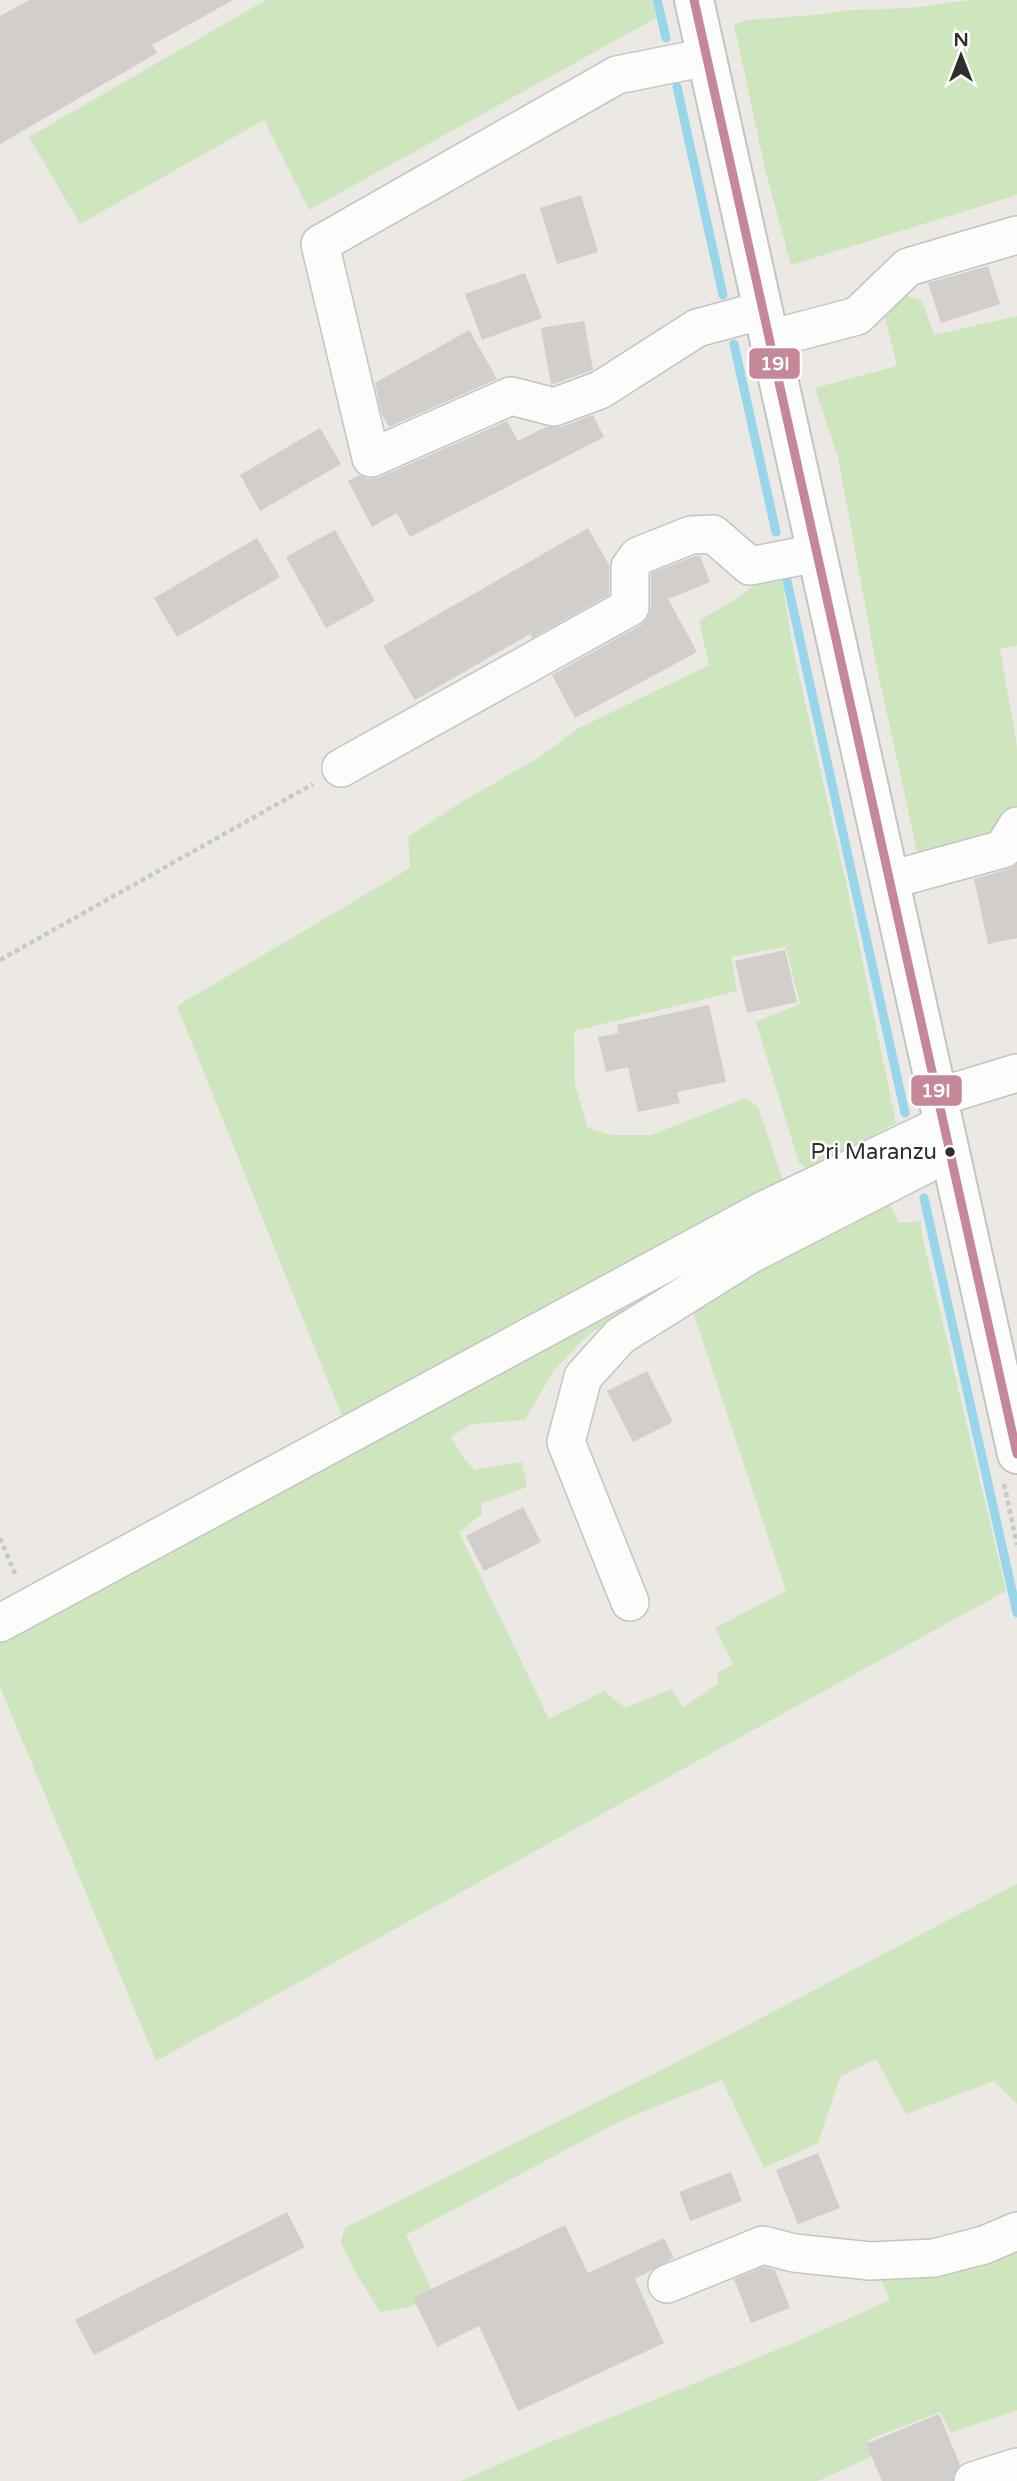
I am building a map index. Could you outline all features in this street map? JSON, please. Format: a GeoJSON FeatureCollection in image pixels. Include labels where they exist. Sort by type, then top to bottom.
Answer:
{"type":"FeatureCollection","features":[{"type":"Feature","properties":{"kind":"street"},"geometry":{"type":"LineString","coordinates":[[694,0],[1017,1454]]}},
{"type":"Feature","properties":{"kind":"street"},"geometry":{"type":"LineString","coordinates":[[707,57],[617,75],[320,244],[371,458],[510,396],[554,407],[600,390],[697,328],[767,325],[857,316],[908,267],[1017,235]]}},
{"type":"Feature","properties":{"kind":"street"},"geometry":{"type":"LineString","coordinates":[[341,768],[629,607],[629,567],[638,556],[691,535],[713,534],[750,566],[817,553]]}},
{"type":"Feature","properties":{"kind":"street"},"geometry":{"type":"LineString","coordinates":[[890,880],[1012,842]]}},
{"type":"Feature","properties":{"kind":"street"},"geometry":{"type":"LineString","coordinates":[[630,1602],[566,1442],[583,1377],[620,1336],[751,1254],[1017,1073]]}},
{"type":"Feature","properties":{"kind":"street"},"geometry":{"type":"LineString","coordinates":[[14,1615],[762,1211],[944,1124]]}},
{"type":"Feature","properties":{"kind":"street"},"geometry":{"type":"LineString","coordinates":[[667,2284],[763,2245],[794,2253],[870,2261],[934,2258],[985,2245],[1017,2231]]}},
{"type":"Feature","properties":{"kind":"street"},"geometry":{"type":"LineString","coordinates":[[973,2481],[1017,2467]]}},
{"type":"Feature","properties":{"kind":"path"},"geometry":{"type":"LineString","coordinates":[[0,960],[341,768]]}},
{"type":"Feature","properties":{"kind":"path"},"geometry":{"type":"LineString","coordinates":[[0,1538],[14,1615]]}},
{"type":"Feature","properties":{"kind":"green space"},"geometry":{"type":"Polygon","coordinates":[[[266,0],[652,0],[656,18],[309,210],[264,120],[80,224],[29,137],[266,0]]]}},
{"type":"Feature","properties":{"kind":"green space"},"geometry":{"type":"Polygon","coordinates":[[[970,0],[1017,0],[1017,195],[791,265],[765,169],[734,24],[749,20],[852,10],[911,8],[970,0]]]}},
{"type":"Feature","properties":{"kind":"green space"},"geometry":{"type":"Polygon","coordinates":[[[905,295],[922,301],[934,335],[1017,316],[1017,645],[1000,649],[1017,747],[1017,806],[1007,828],[940,854],[917,851],[877,669],[838,457],[815,388],[897,366],[884,314],[905,295]]]}},
{"type":"Feature","properties":{"kind":"green space"},"geometry":{"type":"Polygon","coordinates":[[[768,574],[781,576],[794,654],[849,896],[896,1123],[810,1170],[799,1163],[756,1022],[800,1004],[786,947],[731,957],[737,991],[574,1031],[575,1085],[588,1128],[612,1135],[651,1135],[746,1098],[758,1107],[784,1184],[345,1423],[177,1006],[410,868],[408,837],[463,801],[540,757],[577,729],[709,665],[699,621],[739,597],[768,574]]]}},
{"type":"Feature","properties":{"kind":"green space"},"geometry":{"type":"Polygon","coordinates":[[[887,1198],[899,1223],[921,1221],[922,1235],[1006,1591],[156,2061],[0,1687],[0,1631],[693,1256],[702,1270],[590,1333],[554,1370],[525,1420],[472,1424],[451,1437],[464,1459],[475,1470],[522,1462],[527,1487],[481,1504],[482,1514],[459,1532],[549,1719],[604,1691],[625,1708],[671,1689],[683,1707],[718,1684],[717,1673],[733,1664],[715,1628],[786,1591],[691,1306],[887,1198]]]}},
{"type":"Feature","properties":{"kind":"green space"},"geometry":{"type":"Polygon","coordinates":[[[1017,1884],[1017,2104],[994,2081],[906,2114],[876,2059],[840,2077],[818,2143],[764,2168],[722,2080],[620,2121],[406,2235],[434,2295],[412,2306],[380,2312],[353,2268],[341,2242],[345,2228],[658,2072],[1017,1884]]]}},
{"type":"Feature","properties":{"kind":"green space"},"geometry":{"type":"Polygon","coordinates":[[[1017,2239],[1017,2410],[951,2433],[940,2412],[868,2440],[872,2456],[818,2481],[461,2481],[803,2339],[890,2300],[877,2269],[1017,2239]]]}},
{"type":"Feature","properties":{"kind":"building"},"geometry":{"type":"Polygon","coordinates":[[[29,0],[233,0],[152,45],[157,53],[0,144],[0,16],[29,0]]]}},
{"type":"Feature","properties":{"kind":"building"},"geometry":{"type":"Polygon","coordinates":[[[581,195],[598,252],[557,264],[540,208],[581,195]]]}},
{"type":"Feature","properties":{"kind":"building"},"geometry":{"type":"Polygon","coordinates":[[[988,266],[1000,304],[941,323],[928,283],[988,266]]]}},
{"type":"Feature","properties":{"kind":"building"},"geometry":{"type":"Polygon","coordinates":[[[525,273],[542,318],[482,340],[465,294],[525,273]]]}},
{"type":"Feature","properties":{"kind":"building"},"geometry":{"type":"Polygon","coordinates":[[[584,321],[593,370],[551,385],[541,328],[584,321]]]}},
{"type":"Feature","properties":{"kind":"building"},"geometry":{"type":"Polygon","coordinates":[[[469,330],[497,379],[389,427],[382,415],[375,383],[469,330]]]}},
{"type":"Feature","properties":{"kind":"building"},"geometry":{"type":"Polygon","coordinates":[[[593,415],[604,437],[410,537],[397,513],[372,527],[348,481],[360,475],[368,479],[380,477],[507,421],[518,441],[546,427],[561,427],[593,415]]]}},
{"type":"Feature","properties":{"kind":"building"},"geometry":{"type":"Polygon","coordinates":[[[320,428],[341,464],[260,511],[240,475],[320,428]]]}},
{"type":"Feature","properties":{"kind":"building"},"geometry":{"type":"Polygon","coordinates":[[[588,528],[609,565],[609,595],[532,638],[530,634],[415,700],[383,646],[588,528]]]}},
{"type":"Feature","properties":{"kind":"building"},"geometry":{"type":"Polygon","coordinates":[[[335,530],[375,601],[326,628],[286,557],[335,530]]]}},
{"type":"Feature","properties":{"kind":"building"},"geometry":{"type":"Polygon","coordinates":[[[257,538],[280,577],[177,637],[154,598],[257,538]]]}},
{"type":"Feature","properties":{"kind":"building"},"geometry":{"type":"Polygon","coordinates":[[[700,556],[710,582],[668,599],[697,652],[575,718],[552,675],[641,625],[651,608],[651,573],[700,556]]]}},
{"type":"Feature","properties":{"kind":"building"},"geometry":{"type":"Polygon","coordinates":[[[1017,863],[1017,938],[988,944],[974,879],[1009,869],[1017,863]]]}},
{"type":"Feature","properties":{"kind":"building"},"geometry":{"type":"Polygon","coordinates":[[[785,950],[797,1002],[747,1013],[735,961],[785,950]]]}},
{"type":"Feature","properties":{"kind":"building"},"geometry":{"type":"Polygon","coordinates":[[[709,1005],[726,1082],[677,1092],[680,1103],[638,1112],[628,1067],[606,1072],[598,1037],[619,1033],[617,1025],[709,1005]]]}},
{"type":"Feature","properties":{"kind":"building"},"geometry":{"type":"Polygon","coordinates":[[[647,1371],[673,1422],[633,1442],[607,1391],[647,1371]]]}},
{"type":"Feature","properties":{"kind":"building"},"geometry":{"type":"Polygon","coordinates":[[[523,1507],[541,1542],[484,1571],[466,1536],[523,1507]]]}},
{"type":"Feature","properties":{"kind":"building"},"geometry":{"type":"Polygon","coordinates":[[[818,2153],[840,2208],[798,2224],[776,2170],[818,2153]]]}},
{"type":"Feature","properties":{"kind":"building"},"geometry":{"type":"Polygon","coordinates":[[[731,2172],[742,2201],[690,2221],[679,2192],[731,2172]]]}},
{"type":"Feature","properties":{"kind":"building"},"geometry":{"type":"Polygon","coordinates":[[[287,2212],[305,2247],[94,2355],[75,2320],[287,2212]]]}},
{"type":"Feature","properties":{"kind":"building"},"geometry":{"type":"Polygon","coordinates":[[[565,2225],[588,2273],[664,2238],[674,2258],[635,2279],[664,2343],[518,2411],[479,2326],[437,2347],[413,2298],[565,2225]]]}},
{"type":"Feature","properties":{"kind":"building"},"geometry":{"type":"Polygon","coordinates":[[[764,2267],[775,2270],[790,2308],[751,2323],[734,2279],[764,2267]]]}},
{"type":"Feature","properties":{"kind":"building"},"geometry":{"type":"Polygon","coordinates":[[[939,2414],[960,2465],[953,2481],[882,2481],[866,2444],[939,2414]]]}},
{"type":"Feature","properties":{"kind":"waterway"},"geometry":{"type":"LineString","coordinates":[[657,0],[666,38]]}},
{"type":"Feature","properties":{"kind":"waterway"},"geometry":{"type":"LineString","coordinates":[[677,87],[723,295]]}},
{"type":"Feature","properties":{"kind":"waterway"},"geometry":{"type":"LineString","coordinates":[[734,344],[776,532]]}},
{"type":"Feature","properties":{"kind":"waterway"},"geometry":{"type":"LineString","coordinates":[[787,581],[905,1113]]}},
{"type":"Feature","properties":{"kind":"waterway"},"geometry":{"type":"LineString","coordinates":[[924,1198],[1017,1613]]}},
{"type":"Feature","properties":{"kind":"transit line","name":"19I"},"geometry":{"type":"LineString","coordinates":[[694,0],[1017,1454]]}},
{"type":"Feature","properties":{"kind":"place","name":"Pri Maranzu"},"geometry":{"type":"Point","coordinates":[950,1152]}}]}
